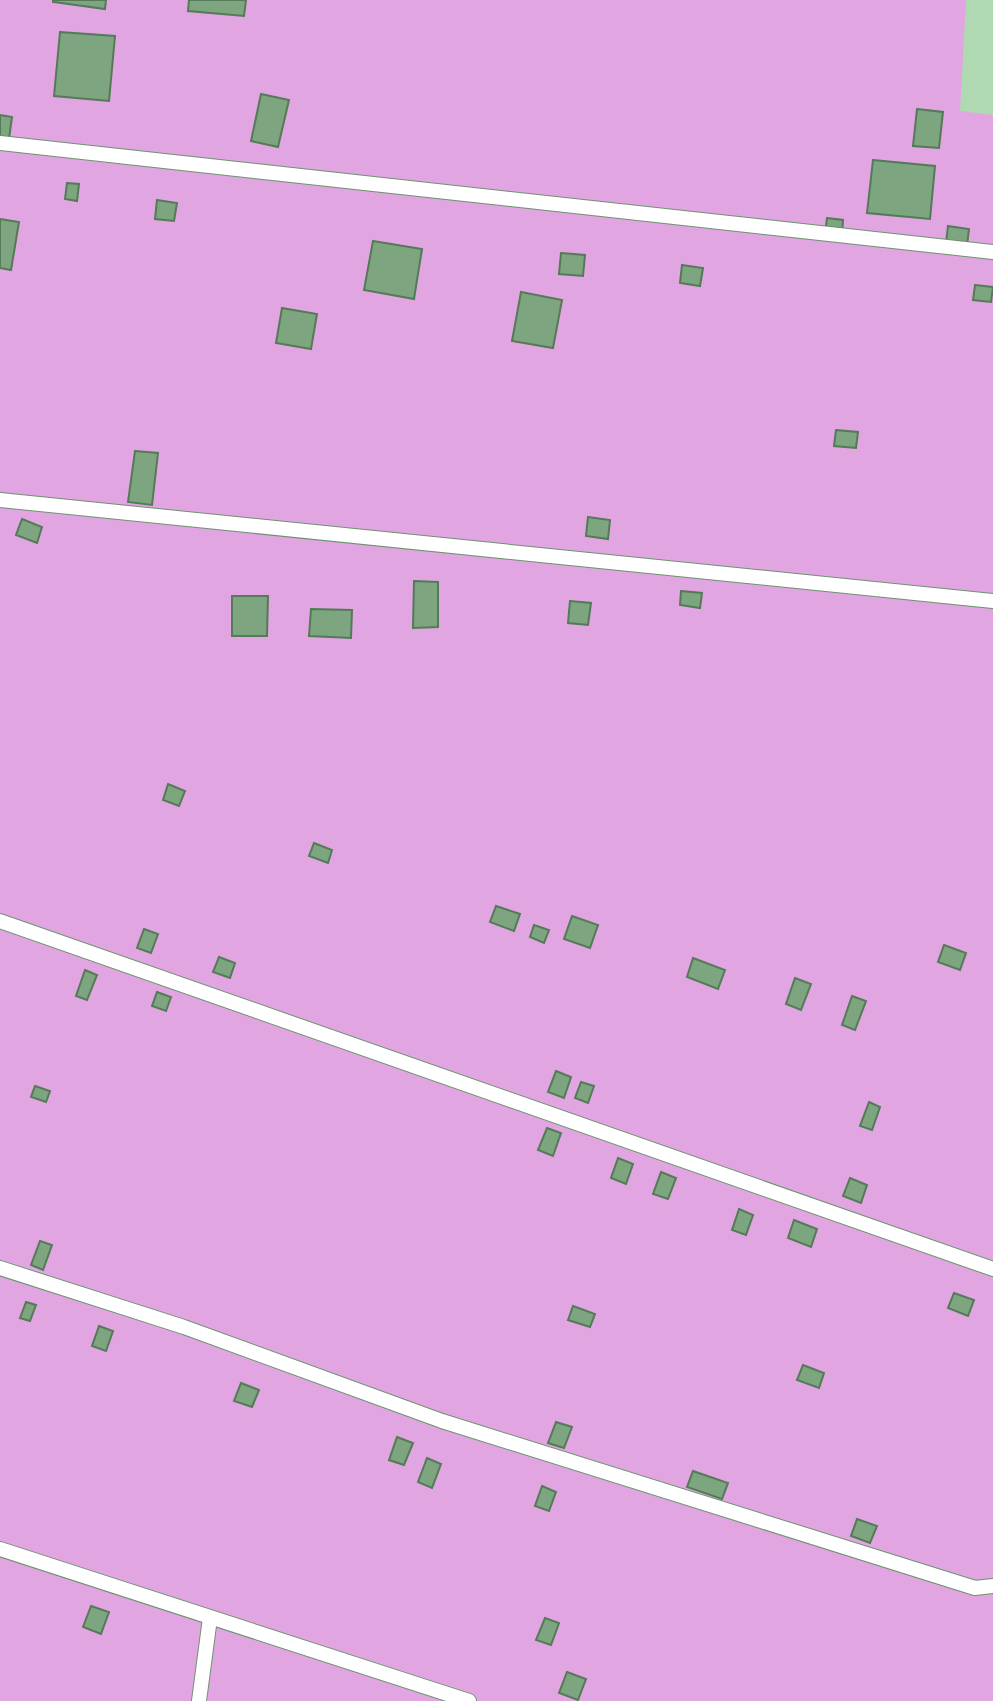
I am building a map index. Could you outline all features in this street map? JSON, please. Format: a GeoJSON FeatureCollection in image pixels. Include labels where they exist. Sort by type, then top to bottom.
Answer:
{"type":"FeatureCollection","features":[{"type":"Feature","properties":{"kind":"lane"},"geometry":{"type":"LineString","coordinates":[[0,143],[993,252]]}},
{"type":"Feature","properties":{"kind":"lane"},"geometry":{"type":"LineString","coordinates":[[0,500],[993,601]]}},
{"type":"Feature","properties":{"kind":"lane"},"geometry":{"type":"LineString","coordinates":[[0,921],[993,1269]]}},
{"type":"Feature","properties":{"kind":"lane"},"geometry":{"type":"LineString","coordinates":[[0,1268],[184,1326],[442,1421],[975,1588],[993,1586]]}},
{"type":"Feature","properties":{"kind":"lane"},"geometry":{"type":"LineString","coordinates":[[0,1549],[428,1694],[469,1701]]}},
{"type":"Feature","properties":{"kind":"lane"},"geometry":{"type":"LineString","coordinates":[[199,1701],[210,1618]]}},
{"type":"Feature","properties":{"kind":"shaded area"},"geometry":{"type":"Polygon","coordinates":[[[0,0],[966,0],[960,111],[993,115],[993,1701],[0,1701],[0,0]]]}},
{"type":"Feature","properties":{"kind":"building"},"geometry":{"type":"Polygon","coordinates":[[[53,0],[106,0],[105,9],[53,0]]]}},
{"type":"Feature","properties":{"kind":"building"},"geometry":{"type":"Polygon","coordinates":[[[189,0],[246,0],[244,16],[188,11],[189,0]]]}},
{"type":"Feature","properties":{"kind":"building"},"geometry":{"type":"Polygon","coordinates":[[[60,32],[115,36],[109,101],[54,96],[60,32]]]}},
{"type":"Feature","properties":{"kind":"building"},"geometry":{"type":"Polygon","coordinates":[[[261,94],[289,100],[278,147],[251,141],[261,94]]]}},
{"type":"Feature","properties":{"kind":"building"},"geometry":{"type":"Polygon","coordinates":[[[917,109],[943,112],[939,148],[913,146],[917,109]]]}},
{"type":"Feature","properties":{"kind":"building"},"geometry":{"type":"Polygon","coordinates":[[[0,115],[12,117],[9,139],[0,138],[0,115]]]}},
{"type":"Feature","properties":{"kind":"building"},"geometry":{"type":"Polygon","coordinates":[[[873,160],[935,166],[930,219],[867,213],[873,160]]]}},
{"type":"Feature","properties":{"kind":"building"},"geometry":{"type":"Polygon","coordinates":[[[67,183],[79,184],[77,201],[65,199],[67,183]]]}},
{"type":"Feature","properties":{"kind":"building"},"geometry":{"type":"Polygon","coordinates":[[[157,200],[177,203],[174,221],[155,219],[157,200]]]}},
{"type":"Feature","properties":{"kind":"building"},"geometry":{"type":"Polygon","coordinates":[[[827,218],[843,220],[842,235],[825,233],[827,218]]]}},
{"type":"Feature","properties":{"kind":"building"},"geometry":{"type":"Polygon","coordinates":[[[0,219],[19,222],[11,270],[0,268],[0,219]]]}},
{"type":"Feature","properties":{"kind":"building"},"geometry":{"type":"Polygon","coordinates":[[[948,226],[969,229],[967,245],[946,243],[948,226]]]}},
{"type":"Feature","properties":{"kind":"building"},"geometry":{"type":"Polygon","coordinates":[[[373,241],[422,249],[414,299],[364,290],[373,241]]]}},
{"type":"Feature","properties":{"kind":"building"},"geometry":{"type":"Polygon","coordinates":[[[561,253],[585,255],[583,276],[559,274],[561,253]]]}},
{"type":"Feature","properties":{"kind":"building"},"geometry":{"type":"Polygon","coordinates":[[[682,265],[703,268],[700,286],[680,283],[682,265]]]}},
{"type":"Feature","properties":{"kind":"building"},"geometry":{"type":"Polygon","coordinates":[[[975,285],[993,287],[991,302],[973,300],[975,285]]]}},
{"type":"Feature","properties":{"kind":"building"},"geometry":{"type":"Polygon","coordinates":[[[521,292],[562,300],[553,348],[512,341],[521,292]]]}},
{"type":"Feature","properties":{"kind":"building"},"geometry":{"type":"Polygon","coordinates":[[[282,308],[317,314],[311,349],[276,343],[282,308]]]}},
{"type":"Feature","properties":{"kind":"building"},"geometry":{"type":"Polygon","coordinates":[[[836,430],[858,432],[856,448],[834,446],[836,430]]]}},
{"type":"Feature","properties":{"kind":"building"},"geometry":{"type":"Polygon","coordinates":[[[135,451],[158,453],[152,505],[128,502],[135,451]]]}},
{"type":"Feature","properties":{"kind":"building"},"geometry":{"type":"Polygon","coordinates":[[[588,517],[610,520],[608,539],[586,536],[588,517]]]}},
{"type":"Feature","properties":{"kind":"building"},"geometry":{"type":"Polygon","coordinates":[[[22,519],[42,527],[37,543],[16,535],[22,519]]]}},
{"type":"Feature","properties":{"kind":"building"},"geometry":{"type":"Polygon","coordinates":[[[414,581],[438,582],[438,627],[413,628],[414,581]]]}},
{"type":"Feature","properties":{"kind":"building"},"geometry":{"type":"Polygon","coordinates":[[[681,591],[702,593],[700,608],[680,605],[681,591]]]}},
{"type":"Feature","properties":{"kind":"building"},"geometry":{"type":"Polygon","coordinates":[[[232,596],[268,596],[267,636],[232,636],[232,596]]]}},
{"type":"Feature","properties":{"kind":"building"},"geometry":{"type":"Polygon","coordinates":[[[570,601],[591,603],[588,625],[568,623],[570,601]]]}},
{"type":"Feature","properties":{"kind":"building"},"geometry":{"type":"Polygon","coordinates":[[[311,609],[352,610],[351,638],[309,636],[311,609]]]}},
{"type":"Feature","properties":{"kind":"building"},"geometry":{"type":"Polygon","coordinates":[[[168,784],[185,791],[179,806],[163,800],[168,784]]]}},
{"type":"Feature","properties":{"kind":"building"},"geometry":{"type":"Polygon","coordinates":[[[314,843],[332,850],[328,863],[309,856],[314,843]]]}},
{"type":"Feature","properties":{"kind":"building"},"geometry":{"type":"Polygon","coordinates":[[[496,906],[520,914],[514,931],[490,922],[496,906]]]}},
{"type":"Feature","properties":{"kind":"building"},"geometry":{"type":"Polygon","coordinates":[[[572,916],[598,925],[590,948],[564,939],[572,916]]]}},
{"type":"Feature","properties":{"kind":"building"},"geometry":{"type":"Polygon","coordinates":[[[534,925],[549,930],[544,943],[530,937],[534,925]]]}},
{"type":"Feature","properties":{"kind":"building"},"geometry":{"type":"Polygon","coordinates":[[[144,929],[158,934],[151,953],[137,948],[144,929]]]}},
{"type":"Feature","properties":{"kind":"building"},"geometry":{"type":"Polygon","coordinates":[[[944,945],[966,953],[960,970],[938,962],[944,945]]]}},
{"type":"Feature","properties":{"kind":"building"},"geometry":{"type":"Polygon","coordinates":[[[219,957],[235,963],[230,978],[213,972],[219,957]]]}},
{"type":"Feature","properties":{"kind":"building"},"geometry":{"type":"Polygon","coordinates":[[[693,958],[725,970],[718,989],[687,977],[693,958]]]}},
{"type":"Feature","properties":{"kind":"building"},"geometry":{"type":"Polygon","coordinates":[[[85,970],[97,975],[87,1000],[76,996],[85,970]]]}},
{"type":"Feature","properties":{"kind":"building"},"geometry":{"type":"Polygon","coordinates":[[[795,978],[811,984],[801,1010],[786,1004],[795,978]]]}},
{"type":"Feature","properties":{"kind":"building"},"geometry":{"type":"Polygon","coordinates":[[[157,992],[171,997],[166,1011],[152,1006],[157,992]]]}},
{"type":"Feature","properties":{"kind":"building"},"geometry":{"type":"Polygon","coordinates":[[[852,996],[866,1001],[855,1030],[842,1025],[852,996]]]}},
{"type":"Feature","properties":{"kind":"building"},"geometry":{"type":"Polygon","coordinates":[[[556,1071],[571,1077],[564,1098],[548,1092],[556,1071]]]}},
{"type":"Feature","properties":{"kind":"building"},"geometry":{"type":"Polygon","coordinates":[[[581,1082],[594,1086],[588,1103],[575,1098],[581,1082]]]}},
{"type":"Feature","properties":{"kind":"building"},"geometry":{"type":"Polygon","coordinates":[[[35,1086],[50,1091],[46,1102],[31,1097],[35,1086]]]}},
{"type":"Feature","properties":{"kind":"building"},"geometry":{"type":"Polygon","coordinates":[[[869,1102],[880,1107],[872,1130],[860,1126],[869,1102]]]}},
{"type":"Feature","properties":{"kind":"building"},"geometry":{"type":"Polygon","coordinates":[[[547,1128],[561,1133],[553,1156],[538,1150],[547,1128]]]}},
{"type":"Feature","properties":{"kind":"building"},"geometry":{"type":"Polygon","coordinates":[[[618,1158],[633,1164],[626,1184],[611,1178],[618,1158]]]}},
{"type":"Feature","properties":{"kind":"building"},"geometry":{"type":"Polygon","coordinates":[[[661,1172],[676,1178],[668,1199],[653,1194],[661,1172]]]}},
{"type":"Feature","properties":{"kind":"building"},"geometry":{"type":"Polygon","coordinates":[[[850,1178],[867,1185],[861,1203],[843,1196],[850,1178]]]}},
{"type":"Feature","properties":{"kind":"building"},"geometry":{"type":"Polygon","coordinates":[[[739,1209],[753,1215],[746,1235],[732,1230],[739,1209]]]}},
{"type":"Feature","properties":{"kind":"building"},"geometry":{"type":"Polygon","coordinates":[[[794,1220],[817,1229],[811,1247],[788,1238],[794,1220]]]}},
{"type":"Feature","properties":{"kind":"building"},"geometry":{"type":"Polygon","coordinates":[[[40,1241],[52,1245],[43,1270],[31,1265],[40,1241]]]}},
{"type":"Feature","properties":{"kind":"building"},"geometry":{"type":"Polygon","coordinates":[[[954,1293],[974,1300],[968,1316],[948,1308],[954,1293]]]}},
{"type":"Feature","properties":{"kind":"building"},"geometry":{"type":"Polygon","coordinates":[[[26,1302],[36,1305],[30,1321],[20,1318],[26,1302]]]}},
{"type":"Feature","properties":{"kind":"building"},"geometry":{"type":"Polygon","coordinates":[[[573,1306],[595,1314],[590,1327],[568,1320],[573,1306]]]}},
{"type":"Feature","properties":{"kind":"building"},"geometry":{"type":"Polygon","coordinates":[[[99,1326],[113,1331],[106,1351],[92,1346],[99,1326]]]}},
{"type":"Feature","properties":{"kind":"building"},"geometry":{"type":"Polygon","coordinates":[[[803,1365],[824,1373],[819,1388],[797,1380],[803,1365]]]}},
{"type":"Feature","properties":{"kind":"building"},"geometry":{"type":"Polygon","coordinates":[[[241,1383],[259,1390],[252,1407],[234,1401],[241,1383]]]}},
{"type":"Feature","properties":{"kind":"building"},"geometry":{"type":"Polygon","coordinates":[[[556,1422],[572,1427],[564,1448],[548,1443],[556,1422]]]}},
{"type":"Feature","properties":{"kind":"building"},"geometry":{"type":"Polygon","coordinates":[[[397,1437],[413,1443],[404,1465],[389,1460],[397,1437]]]}},
{"type":"Feature","properties":{"kind":"building"},"geometry":{"type":"Polygon","coordinates":[[[427,1458],[441,1464],[432,1488],[418,1482],[427,1458]]]}},
{"type":"Feature","properties":{"kind":"building"},"geometry":{"type":"Polygon","coordinates":[[[693,1471],[728,1483],[722,1499],[687,1487],[693,1471]]]}},
{"type":"Feature","properties":{"kind":"building"},"geometry":{"type":"Polygon","coordinates":[[[542,1486],[556,1492],[549,1511],[535,1506],[542,1486]]]}},
{"type":"Feature","properties":{"kind":"building"},"geometry":{"type":"Polygon","coordinates":[[[857,1519],[877,1526],[870,1543],[851,1536],[857,1519]]]}},
{"type":"Feature","properties":{"kind":"building"},"geometry":{"type":"Polygon","coordinates":[[[91,1606],[109,1612],[101,1634],[83,1627],[91,1606]]]}},
{"type":"Feature","properties":{"kind":"building"},"geometry":{"type":"Polygon","coordinates":[[[545,1618],[559,1623],[551,1645],[536,1640],[545,1618]]]}},
{"type":"Feature","properties":{"kind":"building"},"geometry":{"type":"Polygon","coordinates":[[[567,1672],[586,1679],[578,1700],[559,1693],[567,1672]]]}}]}
